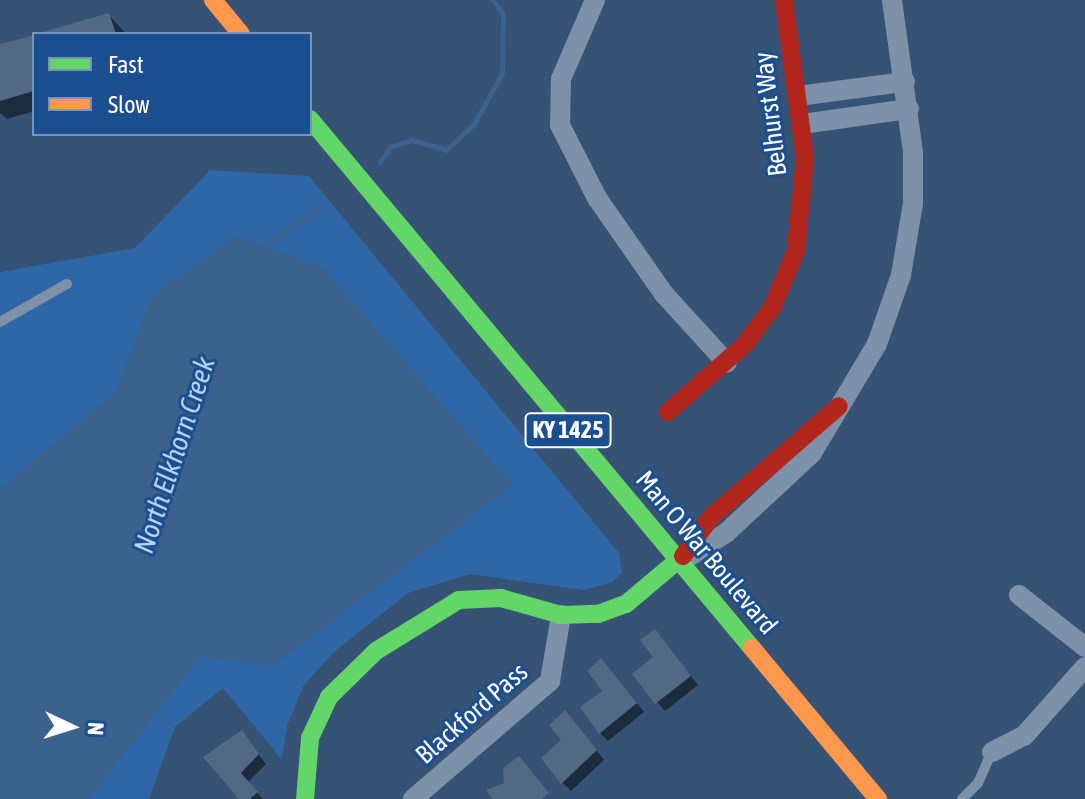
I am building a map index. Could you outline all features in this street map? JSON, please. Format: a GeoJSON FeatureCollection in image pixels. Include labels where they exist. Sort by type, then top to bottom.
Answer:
{"type":"FeatureCollection","features":[{"type":"Feature","properties":{"kind":"street"},"geometry":{"type":"LineString","coordinates":[[213,0],[239,32]]}},
{"type":"Feature","properties":{"kind":"street"},"geometry":{"type":"LineString","coordinates":[[595,0],[561,79],[560,125],[597,198],[664,294],[727,363]]}},
{"type":"Feature","properties":{"kind":"street","name":"Belhurst Way"},"geometry":{"type":"LineString","coordinates":[[668,412],[727,363],[772,308],[796,250],[805,190],[802,124],[784,0]]}},
{"type":"Feature","properties":{"kind":"street"},"geometry":{"type":"LineString","coordinates":[[305,799],[310,738],[329,697],[376,651],[459,600],[501,598],[561,615],[598,614],[626,604],[679,562],[726,533],[771,495],[812,453],[877,344],[901,275],[913,203],[909,109],[892,0]]}},
{"type":"Feature","properties":{"kind":"street"},"geometry":{"type":"LineString","coordinates":[[798,96],[905,82]]}},
{"type":"Feature","properties":{"kind":"street"},"geometry":{"type":"LineString","coordinates":[[802,124],[909,109]]}},
{"type":"Feature","properties":{"kind":"street","name":"Man O War Boulevard"},"geometry":{"type":"LineString","coordinates":[[312,121],[878,799]]}},
{"type":"Feature","properties":{"kind":"street"},"geometry":{"type":"LineString","coordinates":[[1019,595],[1085,647]]}},
{"type":"Feature","properties":{"kind":"street","name":"Blackford Pass"},"geometry":{"type":"LineString","coordinates":[[413,799],[550,681],[561,615]]}},
{"type":"Feature","properties":{"kind":"street"},"geometry":{"type":"LineString","coordinates":[[992,752],[1024,736],[1085,667]]}},
{"type":"Feature","properties":{"kind":"lane"},"geometry":{"type":"LineString","coordinates":[[0,322],[17,308],[67,284]]}},
{"type":"Feature","properties":{"kind":"lane"},"geometry":{"type":"LineString","coordinates":[[962,799],[978,783],[992,752]]}},
{"type":"Feature","properties":{"kind":"shaded area"},"geometry":{"type":"Polygon","coordinates":[[[210,170],[309,176],[619,553],[622,573],[611,583],[583,590],[470,574],[408,593],[334,652],[304,685],[287,726],[282,760],[223,688],[175,727],[149,799],[0,799],[0,272],[135,248],[210,170]]]}},
{"type":"Feature","properties":{"kind":"water"},"geometry":{"type":"Polygon","coordinates":[[[237,236],[322,267],[513,485],[274,665],[200,657],[89,799],[0,799],[0,489],[116,392],[152,295],[237,236]]]}},
{"type":"Feature","properties":{"kind":"building"},"geometry":{"type":"Polygon","coordinates":[[[109,13],[115,32],[42,32],[109,13]]]}},
{"type":"Feature","properties":{"kind":"building"},"geometry":{"type":"Polygon","coordinates":[[[32,36],[32,92],[0,101],[0,44],[32,36]]]}},
{"type":"Feature","properties":{"kind":"building"},"geometry":{"type":"Polygon","coordinates":[[[655,629],[691,676],[655,704],[632,674],[653,657],[640,640],[655,629]]]}},
{"type":"Feature","properties":{"kind":"building"},"geometry":{"type":"Polygon","coordinates":[[[601,658],[637,703],[599,734],[580,707],[602,691],[587,671],[601,658]]]}},
{"type":"Feature","properties":{"kind":"building"},"geometry":{"type":"Polygon","coordinates":[[[565,710],[597,750],[561,784],[541,758],[561,740],[549,725],[565,710]]]}},
{"type":"Feature","properties":{"kind":"building"},"geometry":{"type":"Polygon","coordinates":[[[242,730],[259,754],[241,773],[258,792],[250,799],[239,799],[203,757],[242,730]]]}},
{"type":"Feature","properties":{"kind":"building"},"geometry":{"type":"Polygon","coordinates":[[[519,756],[549,793],[542,799],[493,799],[486,790],[504,783],[503,768],[519,756]]]}},
{"type":"Feature","properties":{"kind":"waterway","name":"North Elkhorn Creek"},"geometry":{"type":"LineString","coordinates":[[380,162],[390,147],[412,140],[446,150],[474,124],[502,73],[503,14],[493,0]]}},
{"type":"Feature","properties":{"kind":"waterway","name":"North Elkhorn Creek"},"geometry":{"type":"LineString","coordinates":[[258,250],[320,207]]}},
{"type":"Feature","properties":{"kind":"traffic: fast"},"geometry":{"type":"LineString","coordinates":[[312,121],[752,648]]}},
{"type":"Feature","properties":{"kind":"traffic: fast"},"geometry":{"type":"LineString","coordinates":[[305,799],[310,738],[329,697],[376,651],[459,600],[501,598],[561,615],[598,614],[626,604],[683,556]]}},
{"type":"Feature","properties":{"kind":"traffic: slow"},"geometry":{"type":"LineString","coordinates":[[213,0],[239,32]]}},
{"type":"Feature","properties":{"kind":"traffic: slow"},"geometry":{"type":"LineString","coordinates":[[752,648],[878,799]]}},
{"type":"Feature","properties":{"kind":"traffic: jam"},"geometry":{"type":"LineString","coordinates":[[668,412],[745,344],[772,308],[796,250],[805,158],[784,0]]}},
{"type":"Feature","properties":{"kind":"traffic: jam"},"geometry":{"type":"LineString","coordinates":[[683,556],[711,517],[839,406]]}}]}
